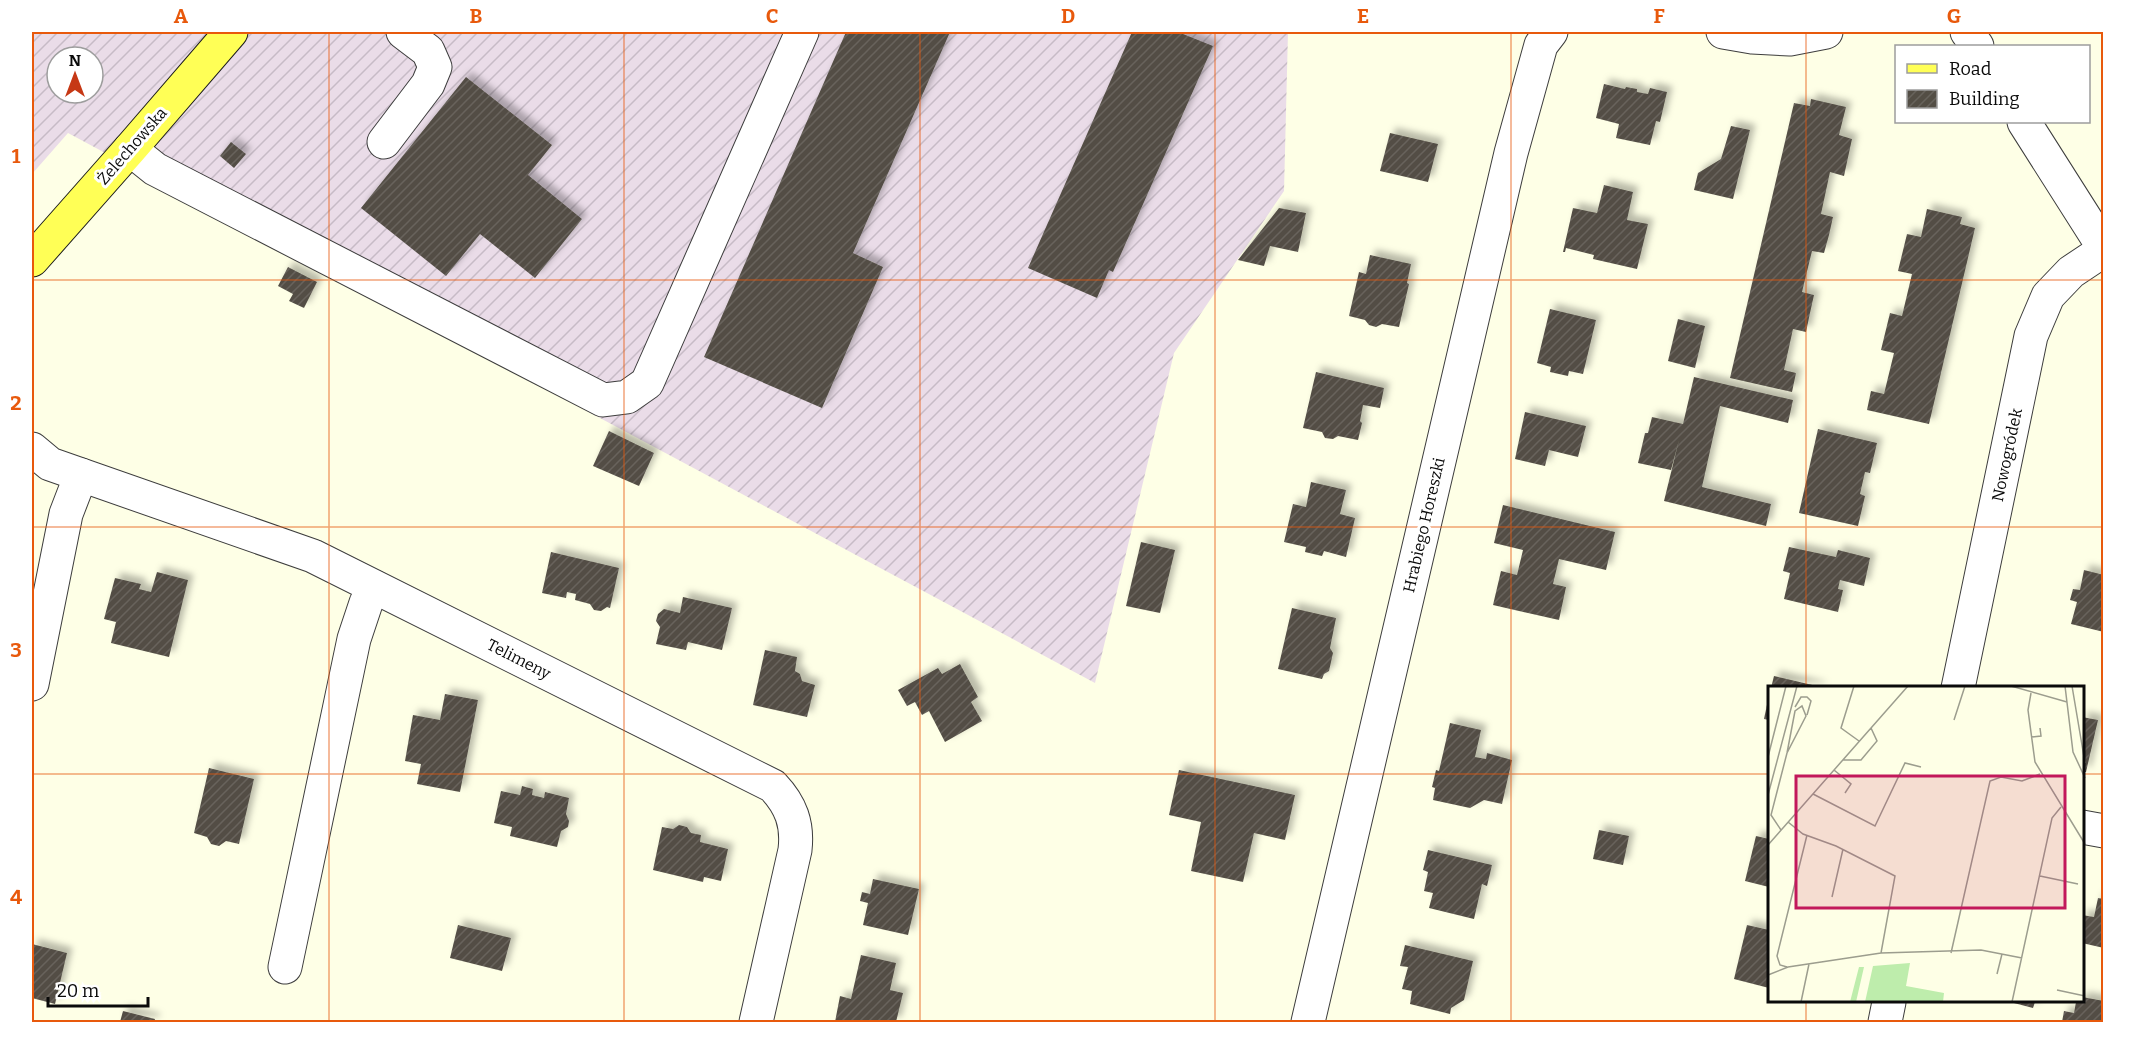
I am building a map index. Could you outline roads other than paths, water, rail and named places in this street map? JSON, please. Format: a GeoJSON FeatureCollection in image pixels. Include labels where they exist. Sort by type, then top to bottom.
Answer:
{"type":"FeatureCollection","features":[{"type":"Feature","properties":{"kind":"main road","name":"Żelechowska"},"geometry":{"type":"LineString","coordinates":[[32,260],[231,32]]}},
{"type":"Feature","properties":{"kind":"street"},"geometry":{"type":"LineString","coordinates":[[384,142],[428,84],[435,67],[428,51],[403,32]]}},
{"type":"Feature","properties":{"kind":"street"},"geometry":{"type":"LineString","coordinates":[[130,149],[154,169],[603,400],[627,397],[647,383],[802,32]]}},
{"type":"Feature","properties":{"kind":"street","name":"Hrabiego Horeszki"},"geometry":{"type":"LineString","coordinates":[[1308,1023],[1511,153],[1541,45],[1551,32]]}},
{"type":"Feature","properties":{"kind":"street"},"geometry":{"type":"LineString","coordinates":[[1723,32],[1752,37],[1790,39],[1826,32]]}},
{"type":"Feature","properties":{"kind":"street"},"geometry":{"type":"LineString","coordinates":[[1967,32],[1976,45]]}},
{"type":"Feature","properties":{"kind":"street"},"geometry":{"type":"LineString","coordinates":[[2025,123],[2103,249]]}},
{"type":"Feature","properties":{"kind":"street","name":"Nowogródek"},"geometry":{"type":"LineString","coordinates":[[1958,686],[2031,336],[2048,296],[2071,272],[2103,249]]}},
{"type":"Feature","properties":{"kind":"street","name":"Telimeny"},"geometry":{"type":"LineString","coordinates":[[32,449],[50,464],[313,556],[773,786],[784,798],[793,814],[797,833],[756,1023]]}},
{"type":"Feature","properties":{"kind":"street"},"geometry":{"type":"LineString","coordinates":[[32,684],[66,514],[81,475]]}},
{"type":"Feature","properties":{"kind":"street"},"geometry":{"type":"LineString","coordinates":[[285,967],[354,639],[374,586]]}},
{"type":"Feature","properties":{"kind":"street"},"geometry":{"type":"LineString","coordinates":[[2084,827],[2103,831]]}},
{"type":"Feature","properties":{"kind":"street"},"geometry":{"type":"LineString","coordinates":[[1885,1023],[1889,1003]]}}]}
